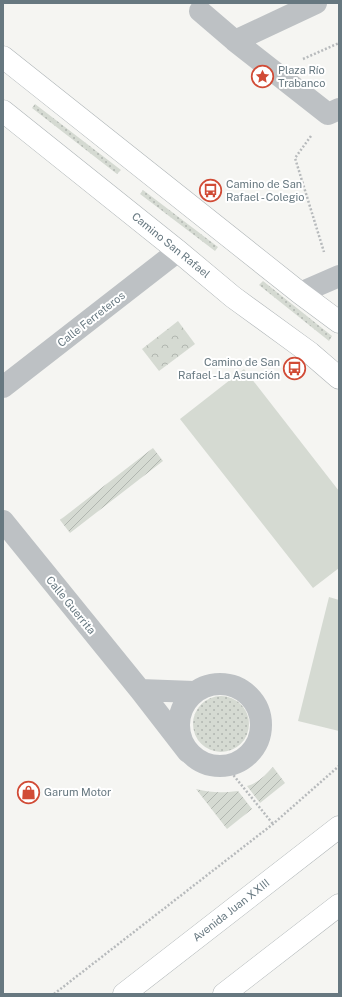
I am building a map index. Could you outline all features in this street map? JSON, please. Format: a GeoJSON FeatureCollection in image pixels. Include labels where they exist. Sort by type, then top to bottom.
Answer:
{"type":"FeatureCollection","features":[{"type":"Feature","properties":{"kind":"main road"},"geometry":{"type":"LineString","coordinates":[[3,57],[300,293],[339,322]]}},
{"type":"Feature","properties":{"kind":"main road","name":"Camino San Rafael"},"geometry":{"type":"LineString","coordinates":[[3,111],[233,297],[310,353],[339,378]]}},
{"type":"Feature","properties":{"kind":"main road","name":"Avenida Juan XXIII"},"geometry":{"type":"LineString","coordinates":[[128,992],[339,827]]}},
{"type":"Feature","properties":{"kind":"main road"},"geometry":{"type":"LineString","coordinates":[[224,994],[339,905]]}},
{"type":"Feature","properties":{"kind":"street"},"geometry":{"type":"LineString","coordinates":[[236,41],[316,3]]}},
{"type":"Feature","properties":{"kind":"street"},"geometry":{"type":"LineString","coordinates":[[200,11],[275,72],[334,111]]}},
{"type":"Feature","properties":{"kind":"street","name":"Calle Ferreteros"},"geometry":{"type":"LineString","coordinates":[[3,387],[178,251]]}},
{"type":"Feature","properties":{"kind":"street"},"geometry":{"type":"LineString","coordinates":[[300,293],[339,276]]}},
{"type":"Feature","properties":{"kind":"street","name":"Calle Guerrita"},"geometry":{"type":"LineString","coordinates":[[3,521],[140,690],[188,752]]}},
{"type":"Feature","properties":{"kind":"street"},"geometry":{"type":"LineString","coordinates":[[214,684],[235,686],[252,698],[261,714],[262,729],[255,749],[244,759],[226,766],[211,766],[199,762],[188,752],[183,745],[179,731],[179,717],[184,703],[194,692],[200,688],[214,684]]}},
{"type":"Feature","properties":{"kind":"street"},"geometry":{"type":"LineString","coordinates":[[140,690],[194,692]]}},
{"type":"Feature","properties":{"kind":"path"},"geometry":{"type":"LineString","coordinates":[[275,72],[339,43]]}},
{"type":"Feature","properties":{"kind":"path"},"geometry":{"type":"LineString","coordinates":[[325,253],[295,158],[334,111]]}},
{"type":"Feature","properties":{"kind":"path"},"geometry":{"type":"LineString","coordinates":[[226,766],[273,824]]}},
{"type":"Feature","properties":{"kind":"path"},"geometry":{"type":"LineString","coordinates":[[54,994],[273,824],[339,766]]}},
{"type":"Feature","properties":{"kind":"green space"},"geometry":{"type":"Polygon","coordinates":[[[35,104],[121,170],[117,174],[32,108],[35,104]]]}},
{"type":"Feature","properties":{"kind":"green space"},"geometry":{"type":"Polygon","coordinates":[[[143,190],[218,247],[215,251],[140,194],[143,190]]]}},
{"type":"Feature","properties":{"kind":"green space"},"geometry":{"type":"Polygon","coordinates":[[[263,281],[332,336],[329,341],[259,285],[263,281]]]}},
{"type":"Feature","properties":{"kind":"green space"},"geometry":{"type":"Polygon","coordinates":[[[178,321],[195,344],[159,371],[142,349],[178,321]]]}},
{"type":"Feature","properties":{"kind":"green space"},"geometry":{"type":"Polygon","coordinates":[[[244,369],[339,491],[339,568],[313,588],[180,419],[244,369]]]}},
{"type":"Feature","properties":{"kind":"green space"},"geometry":{"type":"Polygon","coordinates":[[[153,448],[163,461],[70,533],[60,520],[153,448]]]}},
{"type":"Feature","properties":{"kind":"green space"},"geometry":{"type":"Polygon","coordinates":[[[329,597],[339,600],[339,731],[298,721],[329,597]]]}},
{"type":"Feature","properties":{"kind":"green space"},"geometry":{"type":"Polygon","coordinates":[[[216,696],[226,696],[241,704],[247,713],[249,724],[247,735],[241,744],[226,752],[216,752],[205,747],[198,740],[193,729],[193,719],[198,708],[205,701],[216,696]]]}},
{"type":"Feature","properties":{"kind":"green space"},"geometry":{"type":"Polygon","coordinates":[[[273,767],[285,783],[260,803],[247,786],[265,776],[273,767]]]}},
{"type":"Feature","properties":{"kind":"green space"},"geometry":{"type":"Polygon","coordinates":[[[196,789],[217,792],[238,791],[252,809],[227,829],[196,789]]]}},
{"type":"Feature","properties":{"kind":"place","name":"Plaza Río Trabanco"},"geometry":{"type":"Point","coordinates":[262,76]}},
{"type":"Feature","properties":{"kind":"place","name":"Camino de San Rafael - Colegio"},"geometry":{"type":"Point","coordinates":[211,190]}},
{"type":"Feature","properties":{"kind":"place","name":"Camino de San Rafael - La Asunción"},"geometry":{"type":"Point","coordinates":[295,368]}},
{"type":"Feature","properties":{"kind":"place","name":"Garum Motor"},"geometry":{"type":"Point","coordinates":[29,792]}}]}
